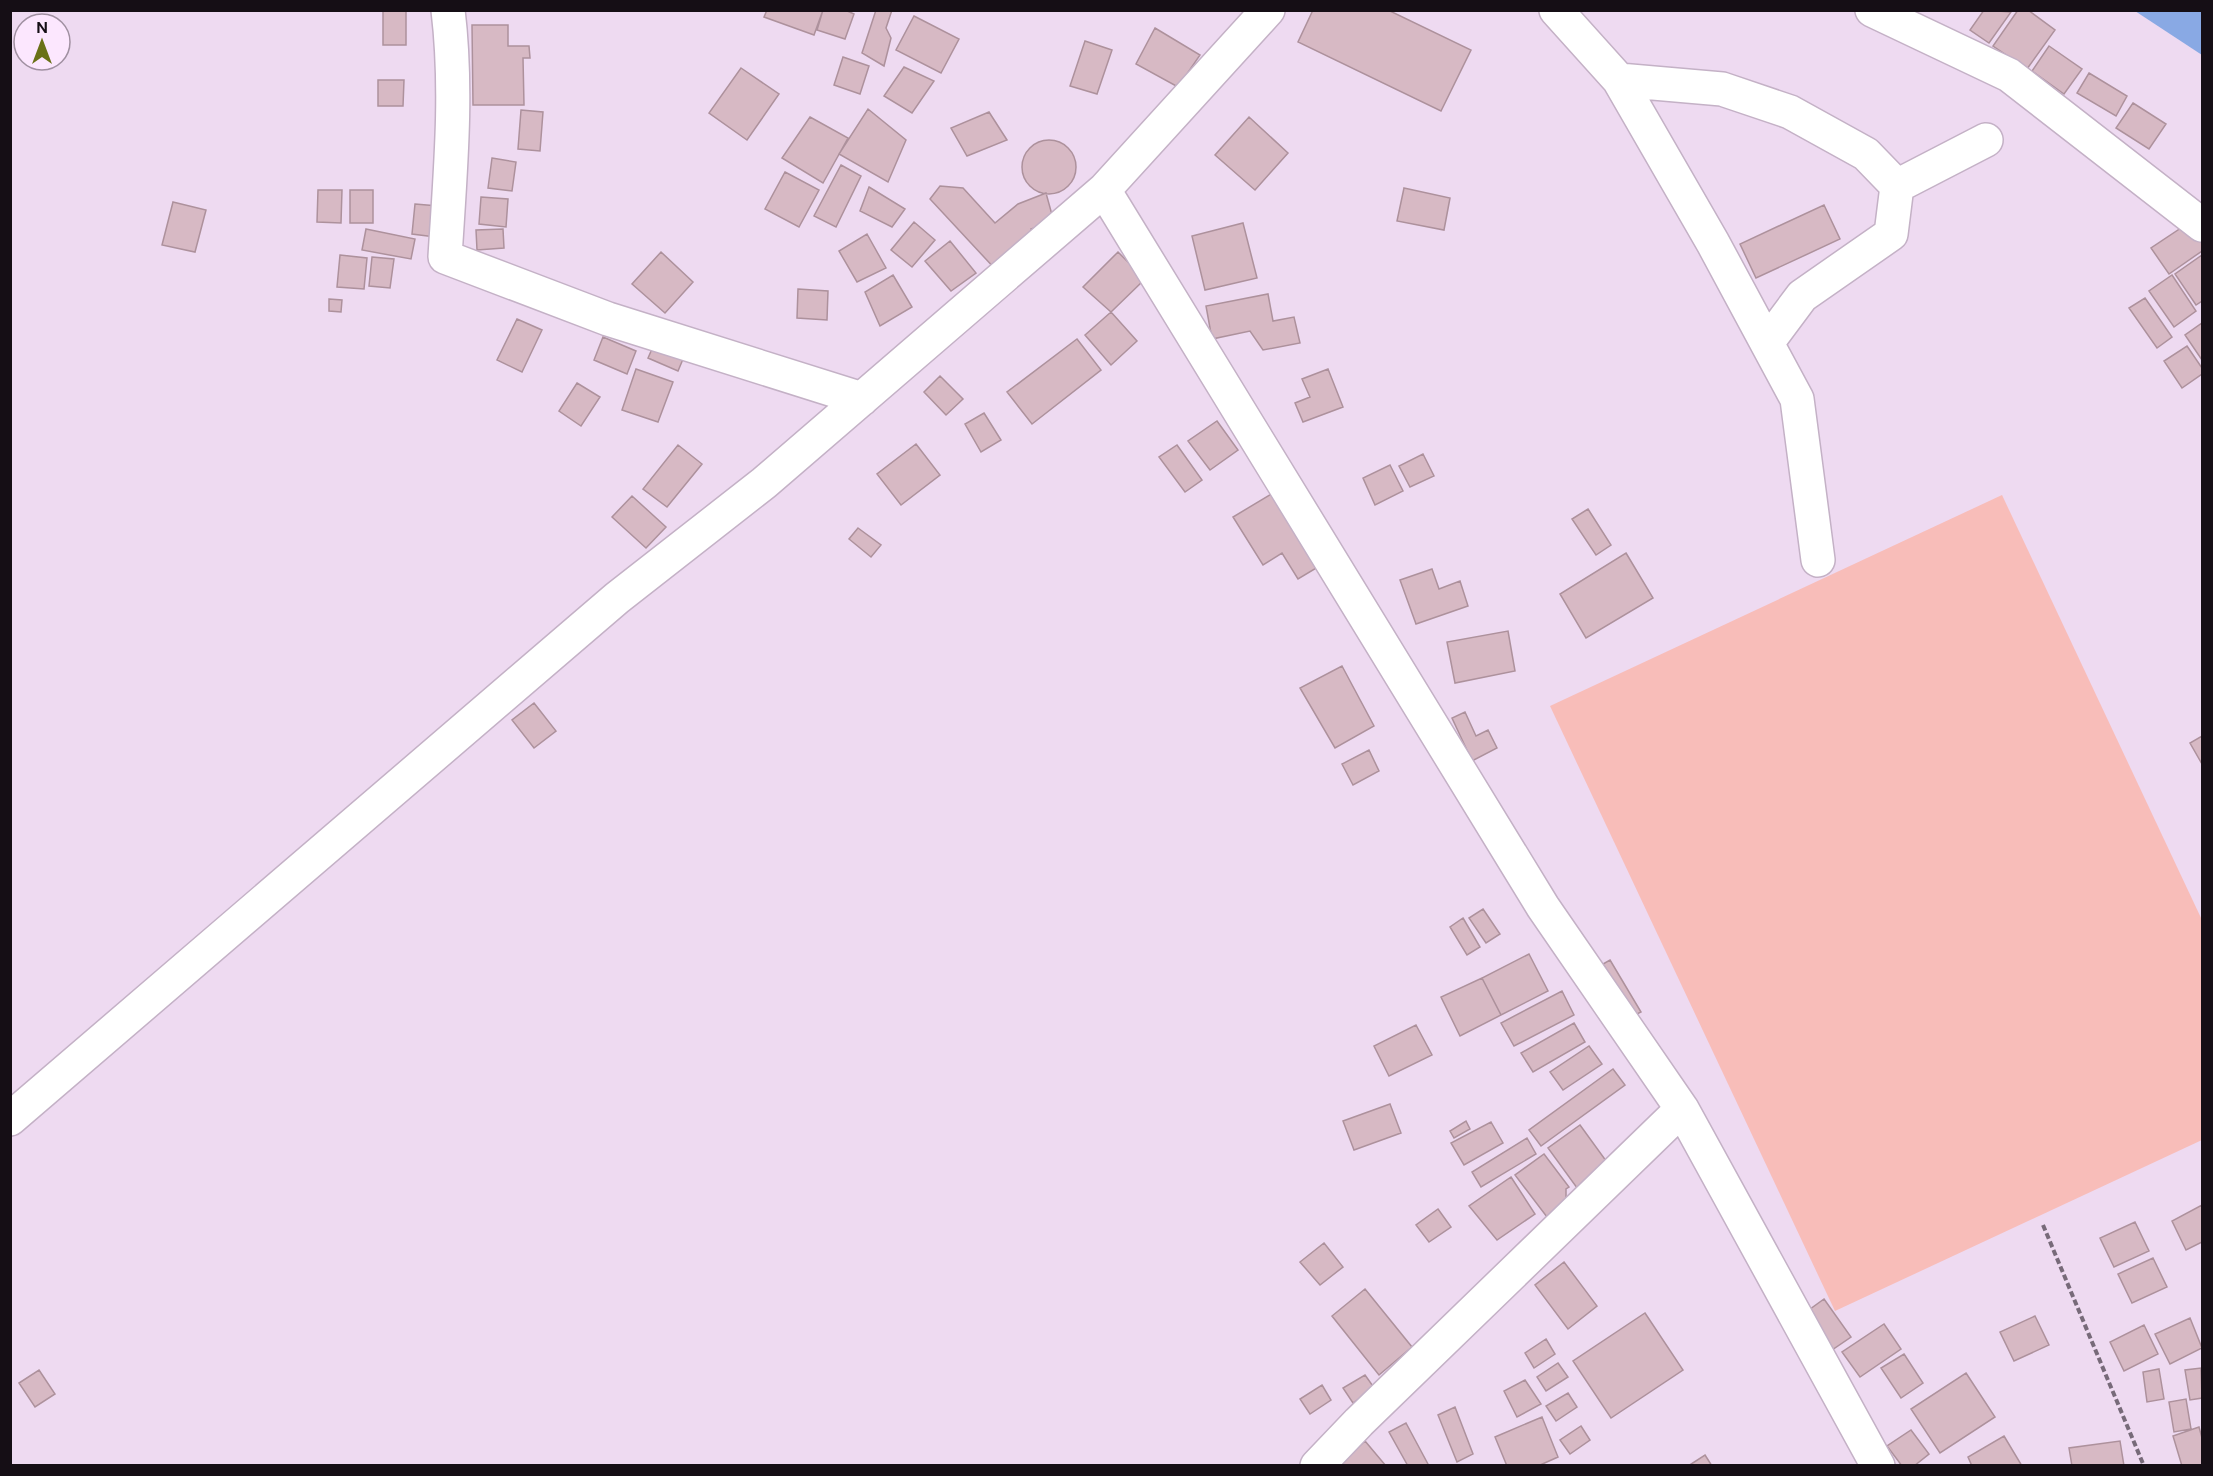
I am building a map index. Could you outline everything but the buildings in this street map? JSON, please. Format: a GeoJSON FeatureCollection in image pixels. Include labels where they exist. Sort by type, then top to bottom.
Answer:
{"type":"FeatureCollection","features":[{"type":"Feature","properties":{"kind":"street"},"geometry":{"type":"LineString","coordinates":[[448,10],[452,45],[452,151],[445,257],[608,319],[862,399]]}},
{"type":"Feature","properties":{"kind":"street"},"geometry":{"type":"LineString","coordinates":[[10,1119],[617,598],[764,483],[1104,190],[1268,10]]}},
{"type":"Feature","properties":{"kind":"street"},"geometry":{"type":"LineString","coordinates":[[1556,10],[1619,80],[1713,243],[1797,399],[1818,560]]}},
{"type":"Feature","properties":{"kind":"street"},"geometry":{"type":"LineString","coordinates":[[1872,10],[2009,75],[2202,225]]}},
{"type":"Feature","properties":{"kind":"street"},"geometry":{"type":"LineString","coordinates":[[1619,80],[1722,89],[1790,112],[1866,154],[1897,186]]}},
{"type":"Feature","properties":{"kind":"street"},"geometry":{"type":"LineString","coordinates":[[1897,186],[1986,140]]}},
{"type":"Feature","properties":{"kind":"street"},"geometry":{"type":"LineString","coordinates":[[1767,343],[1802,296],[1891,234],[1897,186]]}},
{"type":"Feature","properties":{"kind":"street"},"geometry":{"type":"LineString","coordinates":[[1104,190],[1543,907],[1682,1109],[1878,1466]]}},
{"type":"Feature","properties":{"kind":"street"},"geometry":{"type":"LineString","coordinates":[[1317,1466],[1359,1422],[1682,1109]]}},
{"type":"Feature","properties":{"kind":"path"},"geometry":{"type":"LineString","coordinates":[[2043,1226],[2144,1466]]}},
{"type":"Feature","properties":{"kind":"shaded area"},"geometry":{"type":"Polygon","coordinates":[[[2002,495],[2202,920],[2202,1140],[1835,1311],[1550,706],[2002,495]]]}},
{"type":"Feature","properties":{"kind":"water"},"geometry":{"type":"Polygon","coordinates":[[[2135,11],[2202,11],[2202,55],[2135,11]]]}}]}
